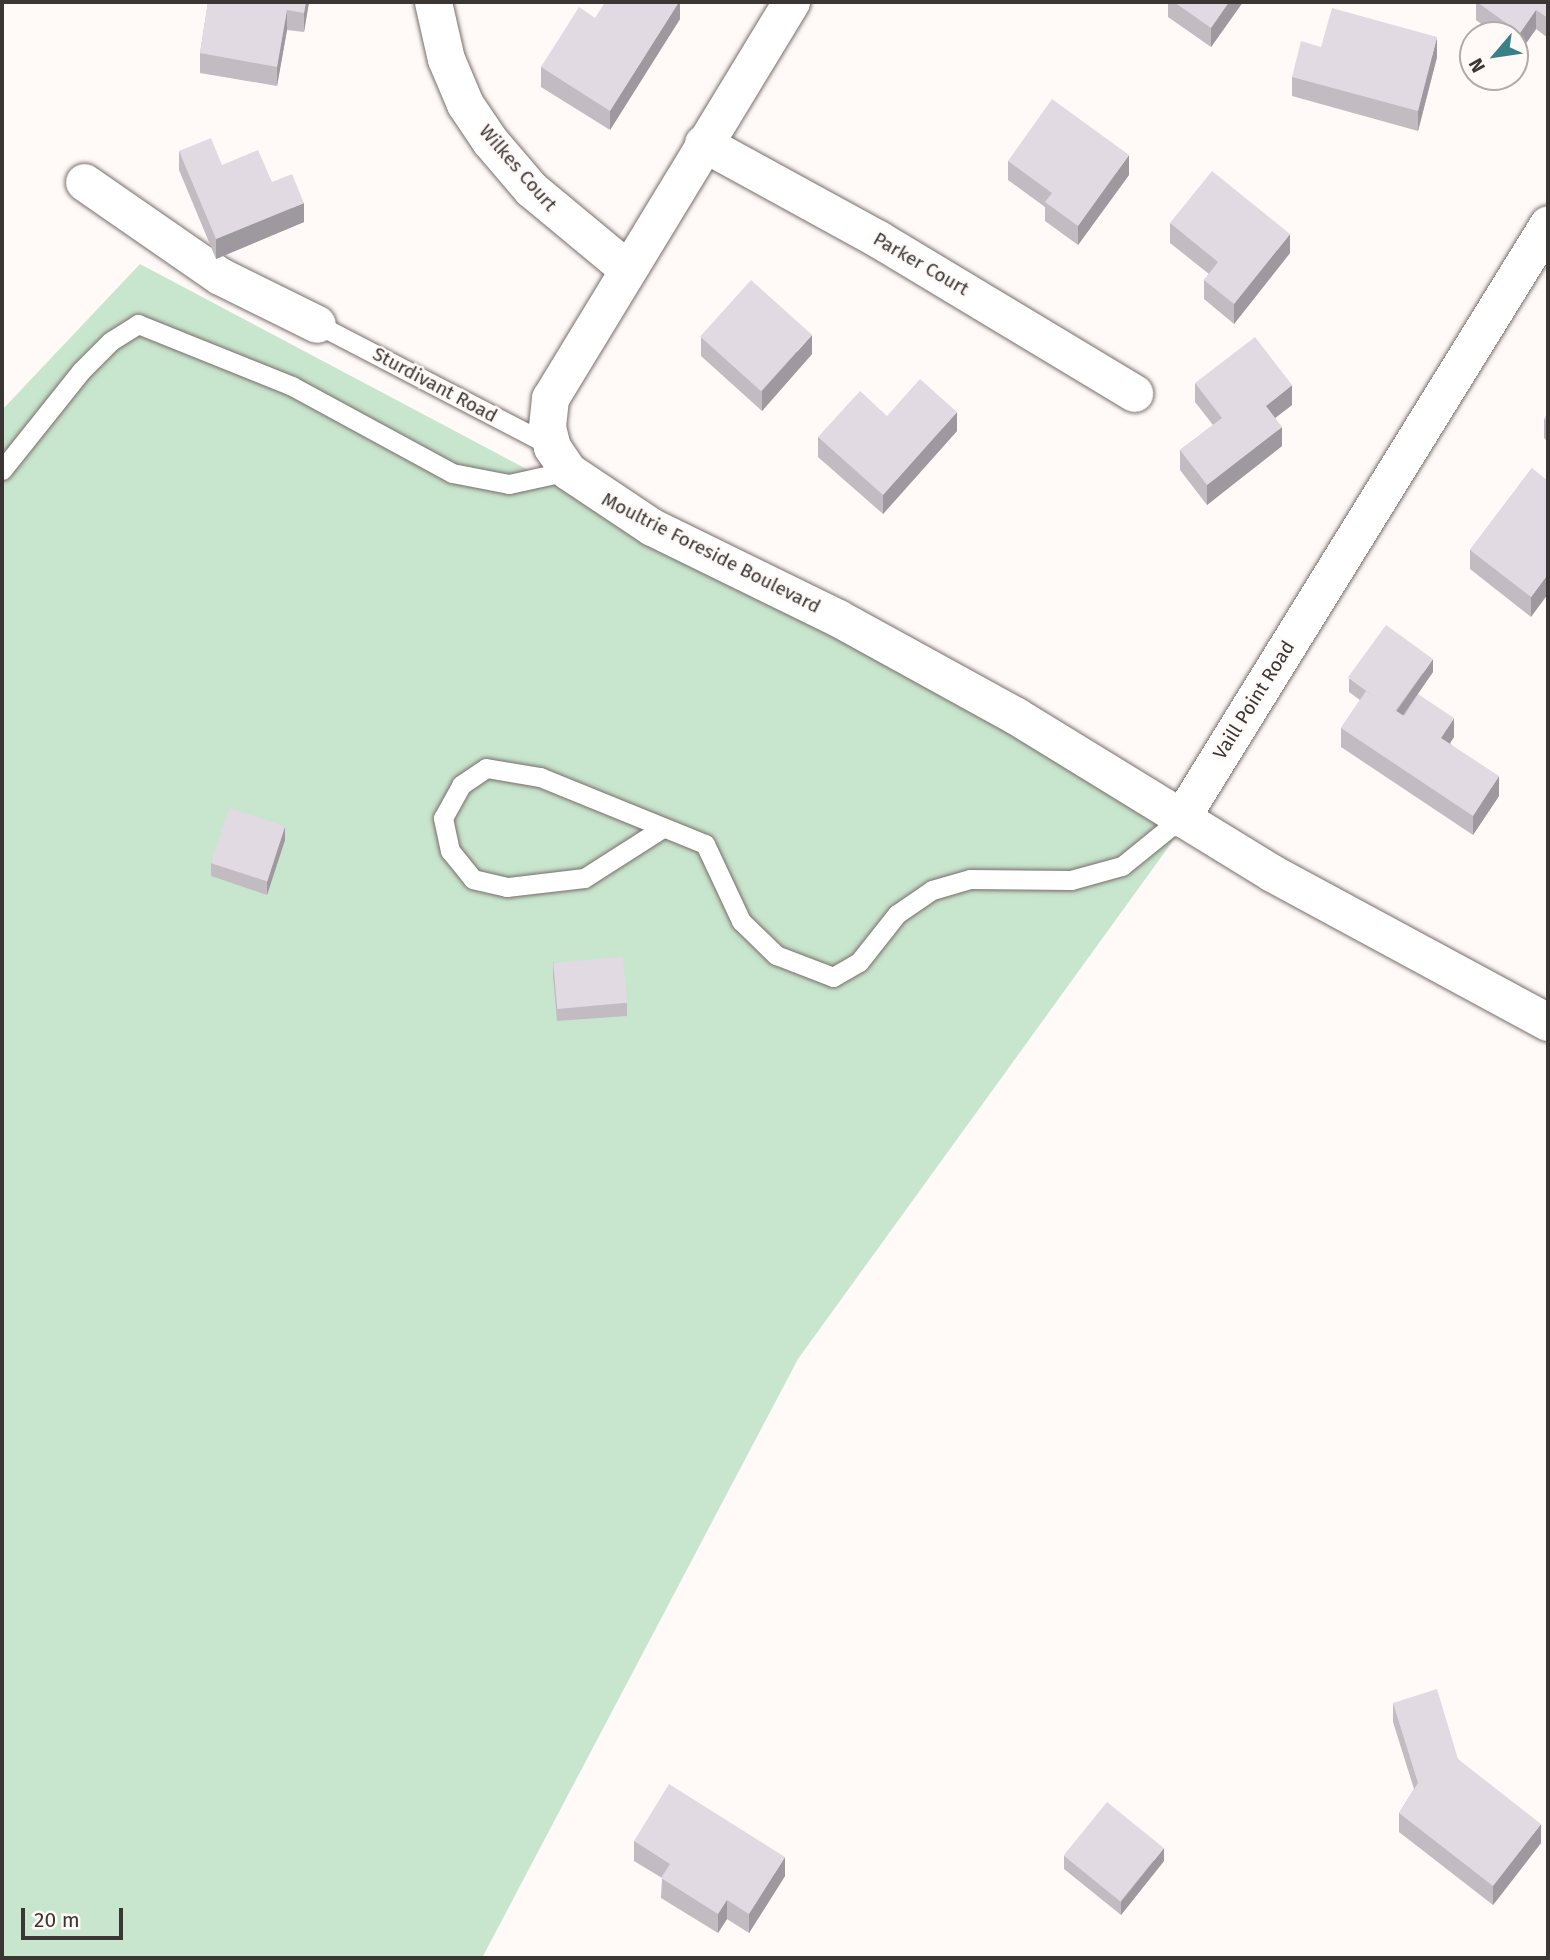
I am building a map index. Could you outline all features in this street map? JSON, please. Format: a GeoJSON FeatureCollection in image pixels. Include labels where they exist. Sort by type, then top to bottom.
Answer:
{"type":"FeatureCollection","features":[{"type":"Feature","properties":{"kind":"street","name":"Wilkes Court"},"geometry":{"type":"LineString","coordinates":[[433,2],[446,59],[466,104],[490,141],[576,231],[626,268]]}},
{"type":"Feature","properties":{"kind":"street"},"geometry":{"type":"LineString","coordinates":[[560,459],[547,427],[550,397],[626,268],[791,2]]}},
{"type":"Feature","properties":{"kind":"street","name":"Parker Court"},"geometry":{"type":"LineString","coordinates":[[703,143],[878,239],[1134,393]]}},
{"type":"Feature","properties":{"kind":"street"},"geometry":{"type":"LineString","coordinates":[[85,182],[220,276],[317,324]]}},
{"type":"Feature","properties":{"kind":"street","name":"Vaill Point Road"},"geometry":{"type":"LineString","coordinates":[[1181,818],[1548,225]]}},
{"type":"Feature","properties":{"kind":"street","name":"Moultrie Foreside Boulevard"},"geometry":{"type":"LineString","coordinates":[[560,459],[652,527],[838,618],[1016,716],[1181,818]]}},
{"type":"Feature","properties":{"kind":"street"},"geometry":{"type":"LineString","coordinates":[[1181,818],[1400,945],[1548,1022]]}},
{"type":"Feature","properties":{"kind":"lane"},"geometry":{"type":"LineString","coordinates":[[2,470],[81,371],[111,341],[138,324],[248,366],[452,472],[509,484],[560,459]]}},
{"type":"Feature","properties":{"kind":"lane","name":"Sturdivant Road"},"geometry":{"type":"LineString","coordinates":[[317,324],[560,459]]}},
{"type":"Feature","properties":{"kind":"lane"},"geometry":{"type":"LineString","coordinates":[[661,829],[584,878],[507,887],[473,879],[450,851],[443,818],[461,785],[486,768],[540,777],[661,829],[705,844],[741,920],[776,955],[833,977],[859,962],[897,914],[932,890],[970,879],[1071,880],[1122,866],[1181,818]]}},
{"type":"Feature","properties":{"kind":"green space"},"geometry":{"type":"Polygon","coordinates":[[[140,264],[1188,820],[798,1359],[482,1958],[2,1958],[2,410],[140,264]]]}},
{"type":"Feature","properties":{"kind":"building"},"geometry":{"type":"Polygon","coordinates":[[[208,2],[306,2],[304,13],[287,10],[277,67],[200,53],[208,2]]]}},
{"type":"Feature","properties":{"kind":"building"},"geometry":{"type":"Polygon","coordinates":[[[605,2],[679,2],[610,111],[541,67],[579,7],[595,18],[605,2]]]}},
{"type":"Feature","properties":{"kind":"building"},"geometry":{"type":"Polygon","coordinates":[[[1174,2],[1229,2],[1211,28],[1174,2]]]}},
{"type":"Feature","properties":{"kind":"building"},"geometry":{"type":"Polygon","coordinates":[[[1477,2],[1548,2],[1548,18],[1536,10],[1528,21],[1503,21],[1477,2]]]}},
{"type":"Feature","properties":{"kind":"building"},"geometry":{"type":"Polygon","coordinates":[[[1332,8],[1437,37],[1418,111],[1292,77],[1301,41],[1321,47],[1332,8]]]}},
{"type":"Feature","properties":{"kind":"building"},"geometry":{"type":"Polygon","coordinates":[[[1052,99],[1129,155],[1078,226],[1045,202],[1052,193],[1008,161],[1052,99]]]}},
{"type":"Feature","properties":{"kind":"building"},"geometry":{"type":"Polygon","coordinates":[[[211,138],[222,165],[258,150],[272,182],[292,174],[304,203],[216,239],[179,151],[211,138]]]}},
{"type":"Feature","properties":{"kind":"building"},"geometry":{"type":"Polygon","coordinates":[[[1212,171],[1290,234],[1234,304],[1204,280],[1218,262],[1170,223],[1212,171]]]}},
{"type":"Feature","properties":{"kind":"building"},"geometry":{"type":"Polygon","coordinates":[[[751,280],[812,335],[761,391],[700,336],[751,280]]]}},
{"type":"Feature","properties":{"kind":"building"},"geometry":{"type":"Polygon","coordinates":[[[1255,337],[1292,385],[1266,406],[1282,427],[1207,485],[1180,450],[1222,418],[1195,383],[1255,337]]]}},
{"type":"Feature","properties":{"kind":"building"},"geometry":{"type":"Polygon","coordinates":[[[920,379],[957,412],[883,495],[818,437],[860,391],[887,416],[920,379]]]}},
{"type":"Feature","properties":{"kind":"building"},"geometry":{"type":"Polygon","coordinates":[[[1532,468],[1548,481],[1548,574],[1531,597],[1470,550],[1532,468]]]}},
{"type":"Feature","properties":{"kind":"building"},"geometry":{"type":"Polygon","coordinates":[[[1386,625],[1433,659],[1395,712],[1348,678],[1386,625]]]}},
{"type":"Feature","properties":{"kind":"building"},"geometry":{"type":"Polygon","coordinates":[[[1366,691],[1404,716],[1418,694],[1454,718],[1441,738],[1499,776],[1473,816],[1341,728],[1366,691]]]}},
{"type":"Feature","properties":{"kind":"building"},"geometry":{"type":"Polygon","coordinates":[[[229,808],[285,826],[267,881],[211,863],[229,808]]]}},
{"type":"Feature","properties":{"kind":"building"},"geometry":{"type":"Polygon","coordinates":[[[623,957],[627,1003],[557,1009],[553,963],[623,957]]]}},
{"type":"Feature","properties":{"kind":"building"},"geometry":{"type":"Polygon","coordinates":[[[1437,1689],[1458,1759],[1541,1824],[1493,1886],[1399,1813],[1418,1783],[1393,1703],[1437,1689]]]}},
{"type":"Feature","properties":{"kind":"building"},"geometry":{"type":"Polygon","coordinates":[[[669,1784],[785,1857],[749,1914],[727,1900],[718,1914],[661,1878],[670,1864],[634,1841],[669,1784]]]}},
{"type":"Feature","properties":{"kind":"building"},"geometry":{"type":"Polygon","coordinates":[[[1107,1802],[1164,1848],[1120,1902],[1064,1856],[1107,1802]]]}}]}
